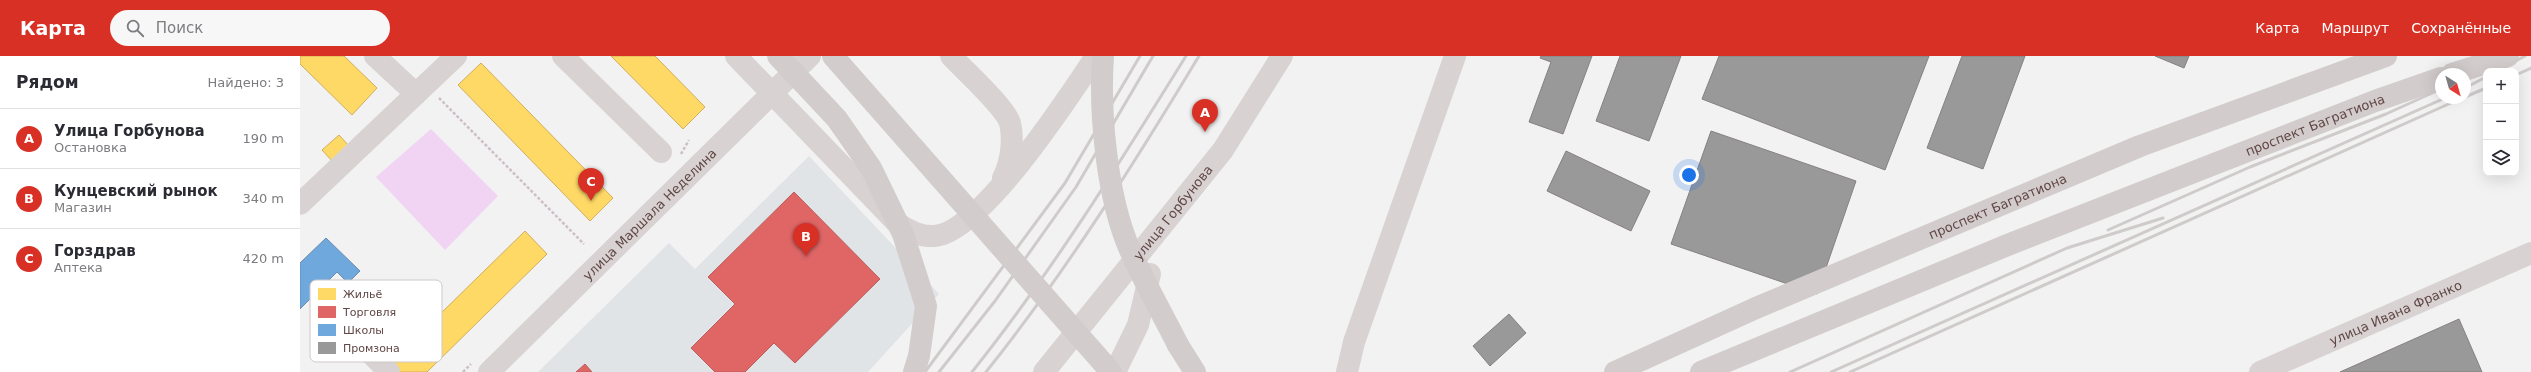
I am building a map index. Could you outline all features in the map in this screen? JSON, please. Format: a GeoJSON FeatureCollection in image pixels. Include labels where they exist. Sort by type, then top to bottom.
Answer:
{"type":"FeatureCollection","features":[{"type":"Feature","properties":{"kind":"main road"},"geometry":{"type":"LineString","coordinates":[[778,56],[837,119],[871,168],[903,234],[926,306],[920,356],[914,372]]}},
{"type":"Feature","properties":{"kind":"main road"},"geometry":{"type":"LineString","coordinates":[[832,56],[1111,372]]}},
{"type":"Feature","properties":{"kind":"main road"},"geometry":{"type":"LineString","coordinates":[[1103,56],[1105,137],[1116,208],[1130,249],[1178,345],[1195,372]]}},
{"type":"Feature","properties":{"kind":"main road","name":"проспект Багратиона"},"geometry":{"type":"LineString","coordinates":[[1615,372],[1756,308],[2140,146],[2386,56]]}},
{"type":"Feature","properties":{"kind":"main road"},"geometry":{"type":"LineString","coordinates":[[2471,68],[2508,56]]}},
{"type":"Feature","properties":{"kind":"main road","name":"проспект Багратиона"},"geometry":{"type":"LineString","coordinates":[[1701,372],[2010,244],[2375,101],[2435,80]]}},
{"type":"Feature","properties":{"kind":"street"},"geometry":{"type":"LineString","coordinates":[[375,56],[421,89]]}},
{"type":"Feature","properties":{"kind":"street"},"geometry":{"type":"LineString","coordinates":[[300,204],[456,56]]}},
{"type":"Feature","properties":{"kind":"street"},"geometry":{"type":"LineString","coordinates":[[563,56],[661,152]]}},
{"type":"Feature","properties":{"kind":"street"},"geometry":{"type":"LineString","coordinates":[[736,56],[898,224],[915,234],[935,236],[953,229],[973,215],[998,188],[1054,120],[1096,56]]}},
{"type":"Feature","properties":{"kind":"street","name":"улица Маршала Неделина"},"geometry":{"type":"LineString","coordinates":[[489,372],[774,94],[810,56]]}},
{"type":"Feature","properties":{"kind":"street"},"geometry":{"type":"LineString","coordinates":[[950,56],[995,102],[1010,122],[1011,144],[1007,171],[998,188]]}},
{"type":"Feature","properties":{"kind":"street","name":"улица Горбунова"},"geometry":{"type":"LineString","coordinates":[[1048,366],[1223,150],[1282,56]]}},
{"type":"Feature","properties":{"kind":"street"},"geometry":{"type":"LineString","coordinates":[[1347,372],[1354,342],[1455,56]]}},
{"type":"Feature","properties":{"kind":"street"},"geometry":{"type":"LineString","coordinates":[[995,102],[1026,124],[1040,128],[1054,120]]}},
{"type":"Feature","properties":{"kind":"street"},"geometry":{"type":"LineString","coordinates":[[1115,372],[1138,325],[1150,273],[1140,252]]}},
{"type":"Feature","properties":{"kind":"street","name":"улица Ивана Франко"},"geometry":{"type":"LineString","coordinates":[[2260,372],[2531,254]]}},
{"type":"Feature","properties":{"kind":"street"},"geometry":{"type":"LineString","coordinates":[[1339,372],[1354,342]]}},
{"type":"Feature","properties":{"kind":"street"},"geometry":{"type":"LineString","coordinates":[[1178,345],[1206,372]]}},
{"type":"Feature","properties":{"kind":"street"},"geometry":{"type":"LineString","coordinates":[[379,362],[389,372]]}},
{"type":"Feature","properties":{"kind":"path"},"geometry":{"type":"LineString","coordinates":[[421,89],[584,244]]}},
{"type":"Feature","properties":{"kind":"shaded area"},"geometry":{"type":"Polygon","coordinates":[[[431,129],[498,196],[445,250],[376,177],[431,129]]]}},
{"type":"Feature","properties":{"kind":"shaded area"},"geometry":{"type":"Polygon","coordinates":[[[809,156],[939,294],[868,372],[538,372],[669,243],[695,269],[809,156]]]}},
{"type":"Feature","properties":{"kind":"building: Жильё"},"geometry":{"type":"Polygon","coordinates":[[[300,56],[344,56],[377,88],[352,115],[300,64],[300,56]]]}},
{"type":"Feature","properties":{"kind":"building: Жильё"},"geometry":{"type":"Polygon","coordinates":[[[611,56],[655,56],[705,107],[683,129],[611,56]]]}},
{"type":"Feature","properties":{"kind":"building: Жильё"},"geometry":{"type":"Polygon","coordinates":[[[481,63],[613,198],[590,221],[458,85],[481,63]]]}},
{"type":"Feature","properties":{"kind":"building: Жильё"},"geometry":{"type":"Polygon","coordinates":[[[339,135],[349,146],[333,162],[322,150],[339,135]]]}},
{"type":"Feature","properties":{"kind":"building: Жильё"},"geometry":{"type":"Polygon","coordinates":[[[525,231],[547,254],[442,357],[442,312],[525,231]]]}},
{"type":"Feature","properties":{"kind":"building: Жильё"},"geometry":{"type":"Polygon","coordinates":[[[437,362],[427,372],[399,372],[390,363],[437,362]]]}},
{"type":"Feature","properties":{"kind":"building: Торговля"},"geometry":{"type":"Polygon","coordinates":[[[794,192],[880,279],[795,363],[774,343],[745,372],[715,372],[691,348],[735,304],[708,277],[794,192]]]}},
{"type":"Feature","properties":{"kind":"building: Торговля"},"geometry":{"type":"Polygon","coordinates":[[[585,364],[592,372],[576,372],[585,364]]]}},
{"type":"Feature","properties":{"kind":"building: Школы"},"geometry":{"type":"Polygon","coordinates":[[[326,238],[360,271],[351,280],[345,280],[337,272],[329,280],[310,280],[310,299],[300,309],[300,263],[326,238]]]}},
{"type":"Feature","properties":{"kind":"building: Промзона"},"geometry":{"type":"Polygon","coordinates":[[[1541,56],[1592,56],[1563,134],[1529,122],[1551,62],[1540,58],[1541,56]]]}},
{"type":"Feature","properties":{"kind":"building: Промзона"},"geometry":{"type":"Polygon","coordinates":[[[1620,56],[1681,56],[1649,141],[1596,121],[1620,56]]]}},
{"type":"Feature","properties":{"kind":"building: Промзона"},"geometry":{"type":"Polygon","coordinates":[[[1719,56],[1929,56],[1885,170],[1702,99],[1719,56]]]}},
{"type":"Feature","properties":{"kind":"building: Промзона"},"geometry":{"type":"Polygon","coordinates":[[[1962,56],[2025,56],[1983,169],[1927,148],[1962,56]]]}},
{"type":"Feature","properties":{"kind":"building: Промзона"},"geometry":{"type":"Polygon","coordinates":[[[2155,56],[2189,56],[2184,68],[2155,56]]]}},
{"type":"Feature","properties":{"kind":"building: Промзона"},"geometry":{"type":"Polygon","coordinates":[[[1711,131],[1856,181],[1817,294],[1671,244],[1711,131]]]}},
{"type":"Feature","properties":{"kind":"building: Промзона"},"geometry":{"type":"Polygon","coordinates":[[[1566,151],[1650,191],[1631,231],[1547,191],[1566,151]]]}},
{"type":"Feature","properties":{"kind":"building: Промзона"},"geometry":{"type":"Polygon","coordinates":[[[1509,314],[1526,333],[1490,366],[1473,346],[1509,314]]]}},
{"type":"Feature","properties":{"kind":"building: Промзона"},"geometry":{"type":"Polygon","coordinates":[[[2459,319],[2482,372],[2340,372],[2459,319]]]}},
{"type":"Feature","properties":{"kind":"railway"},"geometry":{"type":"LineString","coordinates":[[925,372],[1065,183],[1140,56]]}},
{"type":"Feature","properties":{"kind":"railway"},"geometry":{"type":"LineString","coordinates":[[939,372],[995,301],[1076,187],[1153,56]]}},
{"type":"Feature","properties":{"kind":"railway"},"geometry":{"type":"LineString","coordinates":[[972,372],[1057,257],[1110,177],[1186,56]]}},
{"type":"Feature","properties":{"kind":"railway"},"geometry":{"type":"LineString","coordinates":[[986,372],[1043,296],[1098,217],[1199,56]]}},
{"type":"Feature","properties":{"kind":"railway"},"geometry":{"type":"LineString","coordinates":[[2503,68],[2525,56]]}},
{"type":"Feature","properties":{"kind":"railway"},"geometry":{"type":"LineString","coordinates":[[2519,74],[2531,68]]}},
{"type":"Feature","properties":{"kind":"railway"},"geometry":{"type":"LineString","coordinates":[[2471,85],[2483,79]]}},
{"type":"Feature","properties":{"kind":"railway"},"geometry":{"type":"LineString","coordinates":[[2471,94],[2483,89]]}},
{"type":"Feature","properties":{"kind":"railway"},"geometry":{"type":"LineString","coordinates":[[2108,230],[2250,167],[2386,114],[2435,92]]}},
{"type":"Feature","properties":{"kind":"railway"},"geometry":{"type":"LineString","coordinates":[[1831,372],[2435,102]]}},
{"type":"Feature","properties":{"kind":"railway"},"geometry":{"type":"LineString","coordinates":[[1850,372],[2449,104]]}},
{"type":"Feature","properties":{"kind":"railway"},"geometry":{"type":"LineString","coordinates":[[1790,372],[2067,248],[2163,218]]}},
{"type":"Feature","properties":{"kind":"place","name":"Улица Горбунова"},"geometry":{"type":"Point","coordinates":[1205,132]}},
{"type":"Feature","properties":{"kind":"place","name":"Горздрав"},"geometry":{"type":"Point","coordinates":[591,201]}},
{"type":"Feature","properties":{"kind":"place","name":"Кунцевский рынок"},"geometry":{"type":"Point","coordinates":[806,256]}}]}
